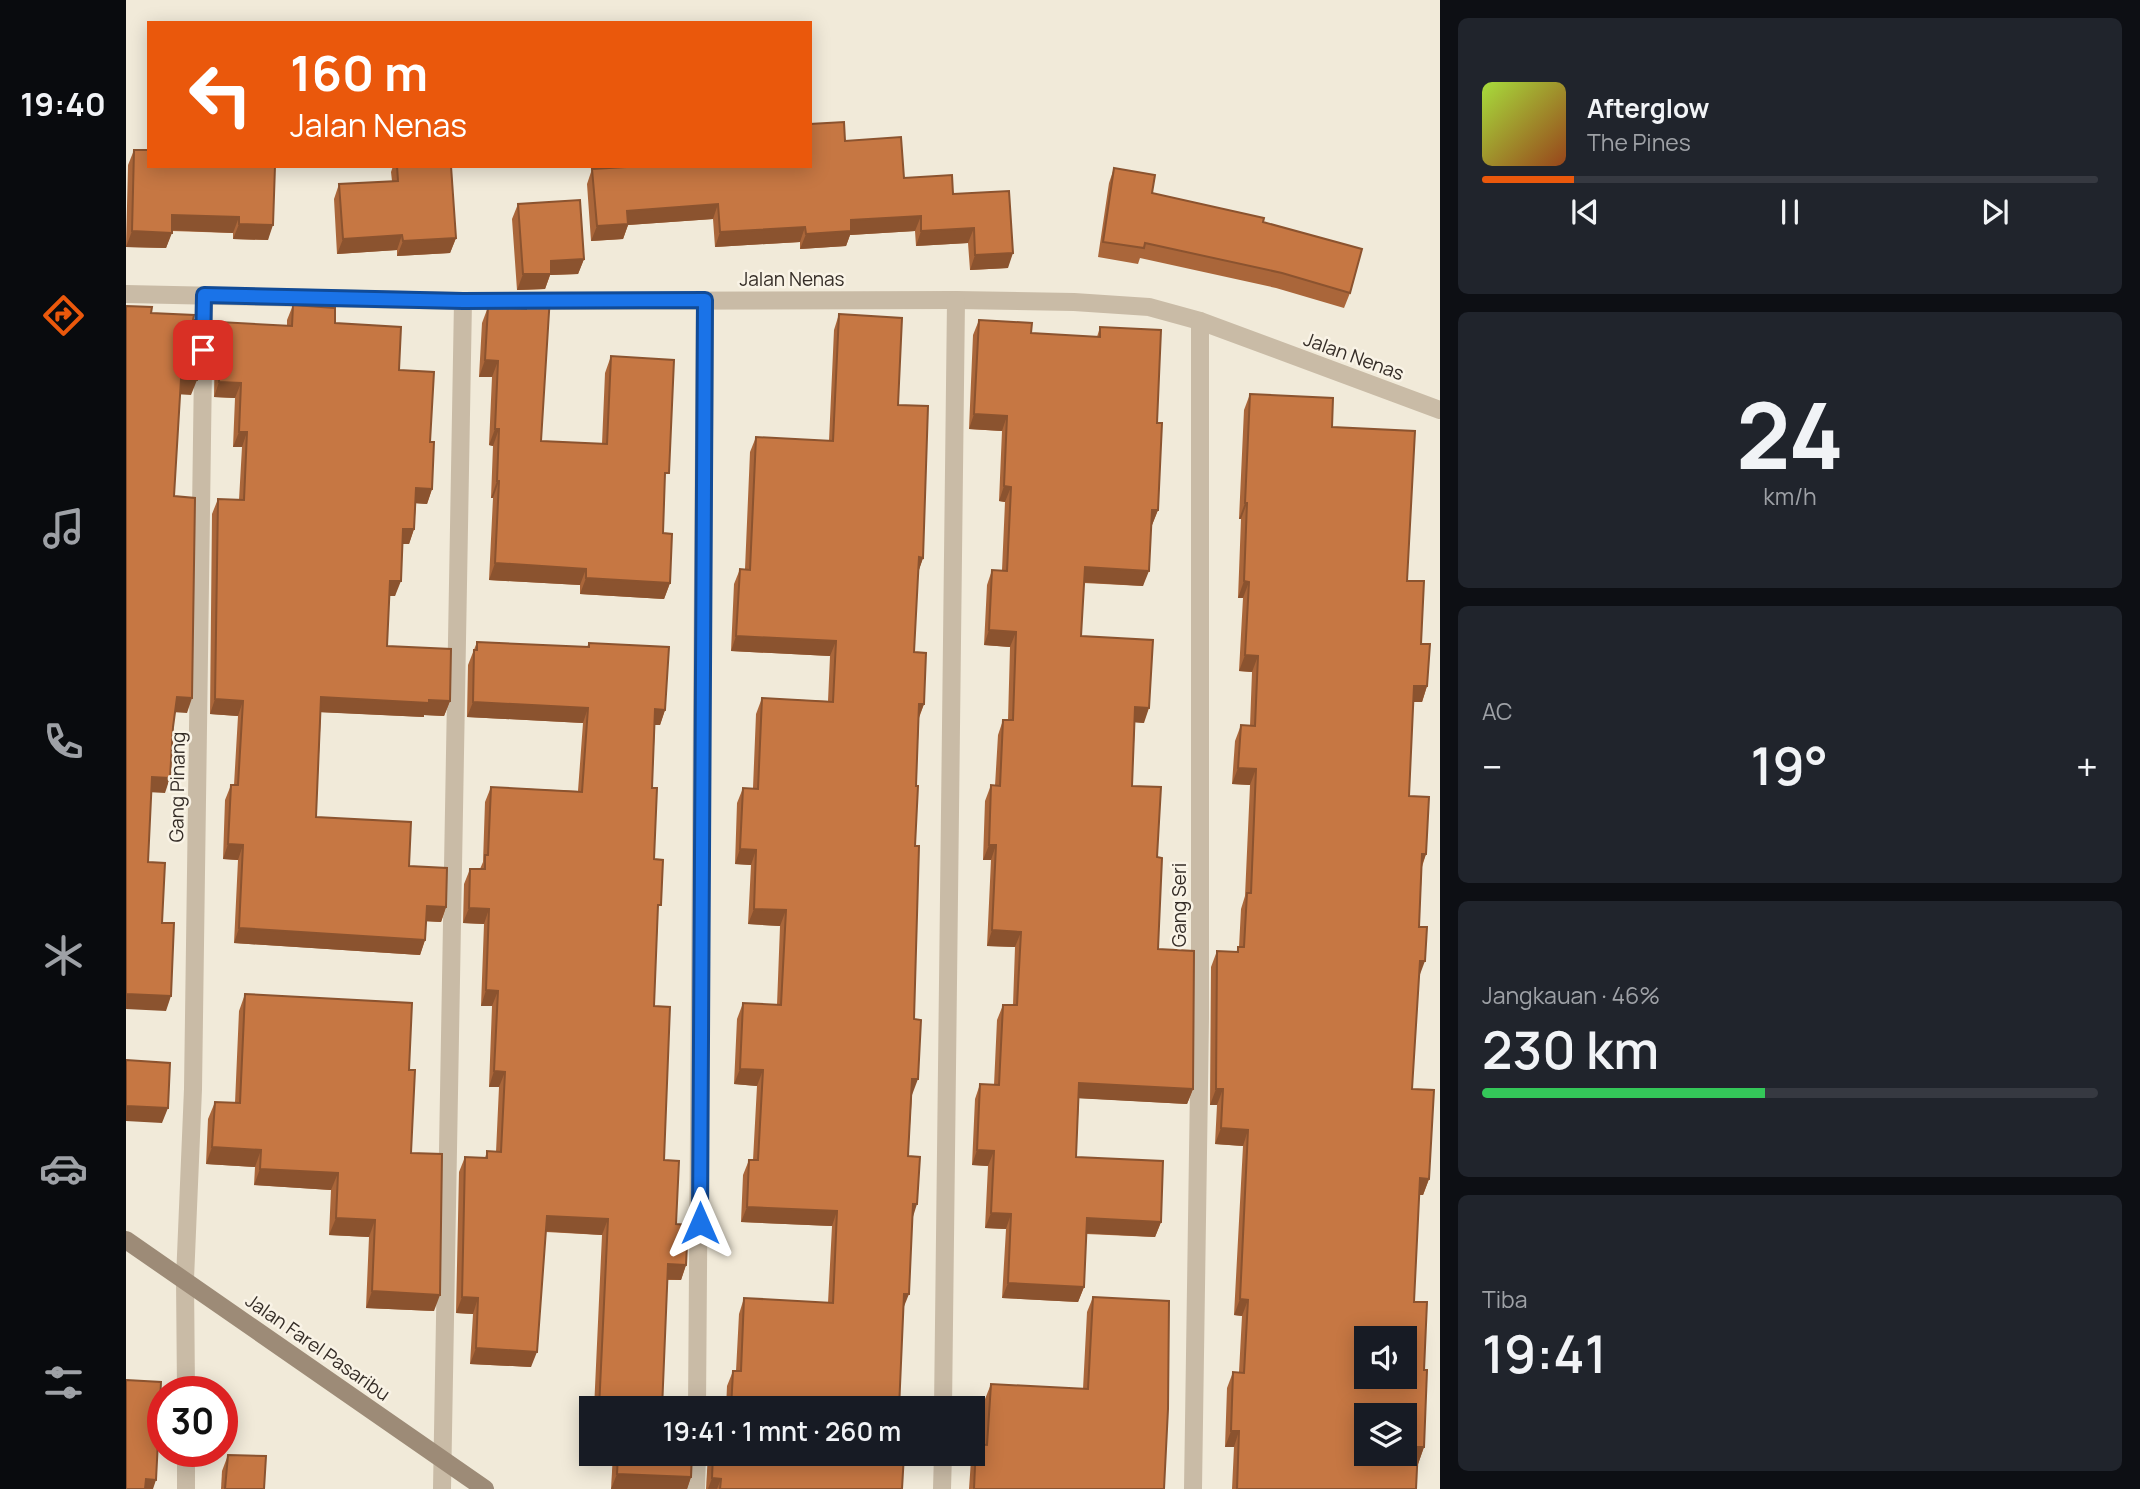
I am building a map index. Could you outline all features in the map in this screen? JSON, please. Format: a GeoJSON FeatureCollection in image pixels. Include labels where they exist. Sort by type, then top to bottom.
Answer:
{"type":"FeatureCollection","features":[{"type":"Feature","properties":{"kind":"street","name":"Jalan Nenas"},"geometry":{"type":"LineString","coordinates":[[126,295],[463,301],[956,300],[1074,302],[1149,307],[1200,321],[1440,410]]}},
{"type":"Feature","properties":{"kind":"street","name":"Gang Pinang"},"geometry":{"type":"LineString","coordinates":[[186,1376],[185,1279],[193,1089],[204,295]]}},
{"type":"Feature","properties":{"kind":"street"},"geometry":{"type":"LineString","coordinates":[[697,1396],[705,300]]}},
{"type":"Feature","properties":{"kind":"street"},"geometry":{"type":"LineString","coordinates":[[943,1396],[956,300]]}},
{"type":"Feature","properties":{"kind":"street"},"geometry":{"type":"LineString","coordinates":[[442,1489],[463,301]]}},
{"type":"Feature","properties":{"kind":"street","name":"Gang Seri"},"geometry":{"type":"LineString","coordinates":[[1193,1489],[1200,1018],[1200,321]]}},
{"type":"Feature","properties":{"kind":"street","name":"Jalan Farel Pasaribu"},"geometry":{"type":"LineString","coordinates":[[126,1240],[485,1489]]}},
{"type":"Feature","properties":{"kind":"street"},"geometry":{"type":"LineString","coordinates":[[696,1489],[697,1466]]}},
{"type":"Feature","properties":{"kind":"street"},"geometry":{"type":"LineString","coordinates":[[942,1489],[943,1466]]}},
{"type":"Feature","properties":{"kind":"street"},"geometry":{"type":"LineString","coordinates":[[186,1467],[186,1489]]}},
{"type":"Feature","properties":{"kind":"building"},"geometry":{"type":"Polygon","coordinates":[[[844,122],[845,141],[901,137],[904,178],[952,175],[953,194],[1009,191],[1013,253],[975,255],[974,228],[921,231],[921,216],[851,220],[851,231],[806,234],[805,227],[720,232],[718,204],[627,211],[628,224],[597,226],[592,169],[812,168],[812,124],[844,122]]]}},
{"type":"Feature","properties":{"kind":"building"},"geometry":{"type":"Polygon","coordinates":[[[134,150],[147,150],[147,168],[275,168],[273,225],[239,224],[239,217],[172,215],[172,233],[132,231],[134,150]]]}},
{"type":"Feature","properties":{"kind":"building"},"geometry":{"type":"Polygon","coordinates":[[[397,168],[451,168],[456,238],[403,241],[402,235],[343,239],[339,184],[398,181],[397,168]]]}},
{"type":"Feature","properties":{"kind":"building"},"geometry":{"type":"Polygon","coordinates":[[[1114,168],[1155,175],[1152,193],[1264,218],[1263,222],[1362,249],[1350,293],[1282,273],[1145,243],[1144,248],[1103,242],[1114,168]]]}},
{"type":"Feature","properties":{"kind":"building"},"geometry":{"type":"Polygon","coordinates":[[[580,200],[584,259],[551,261],[551,274],[523,274],[518,204],[580,200]]]}},
{"type":"Feature","properties":{"kind":"building"},"geometry":{"type":"Polygon","coordinates":[[[525,296],[550,296],[541,441],[607,444],[611,356],[674,360],[669,473],[665,473],[663,533],[672,534],[670,583],[586,578],[586,569],[495,563],[499,481],[499,429],[495,429],[498,361],[485,360],[488,307],[526,309],[525,296]]]}},
{"type":"Feature","properties":{"kind":"building"},"geometry":{"type":"Polygon","coordinates":[[[293,305],[335,308],[335,323],[401,327],[399,370],[434,372],[430,442],[434,442],[432,489],[416,488],[414,529],[403,529],[401,581],[390,581],[387,646],[451,649],[450,701],[429,700],[429,703],[321,697],[316,817],[411,822],[409,866],[447,868],[446,907],[427,906],[425,940],[239,928],[243,845],[228,844],[231,785],[238,785],[243,701],[215,699],[218,499],[244,500],[247,432],[239,432],[241,383],[219,382],[220,322],[292,326],[293,305]]]}},
{"type":"Feature","properties":{"kind":"building"},"geometry":{"type":"Polygon","coordinates":[[[126,306],[152,307],[151,313],[194,315],[193,320],[198,320],[197,380],[181,379],[174,496],[195,498],[192,698],[177,697],[170,778],[152,777],[148,862],[165,863],[162,923],[174,923],[171,996],[126,994],[126,306]]]}},
{"type":"Feature","properties":{"kind":"building"},"geometry":{"type":"Polygon","coordinates":[[[839,314],[902,318],[898,405],[928,406],[923,558],[919,557],[914,652],[926,653],[924,704],[919,704],[915,846],[919,846],[914,1019],[921,1020],[918,1079],[912,1079],[908,1156],[920,1157],[917,1204],[913,1204],[909,1294],[904,1294],[900,1396],[732,1396],[733,1371],[741,1371],[744,1298],[833,1303],[837,1211],[747,1207],[749,1160],[758,1160],[763,1070],[740,1069],[743,1003],[781,1005],[786,910],[754,909],[756,850],[740,849],[743,788],[758,789],[762,698],[833,702],[836,641],[736,636],[740,569],[750,570],[756,437],[833,441],[839,314]]]}},
{"type":"Feature","properties":{"kind":"building"},"geometry":{"type":"Polygon","coordinates":[[[979,320],[1032,323],[1031,333],[1100,337],[1100,327],[1161,330],[1157,423],[1162,423],[1158,510],[1152,510],[1149,571],[1085,567],[1081,636],[1153,640],[1149,708],[1135,707],[1132,786],[1161,787],[1157,857],[1162,858],[1158,949],[1194,951],[1193,1089],[1079,1083],[1076,1157],[1163,1161],[1161,1222],[1087,1218],[1084,1287],[1008,1283],[1011,1214],[991,1213],[994,1151],[977,1150],[980,1084],[999,1085],[1003,1005],[1017,1005],[1021,932],[992,930],[996,845],[989,845],[991,785],[1000,786],[1003,720],[1013,720],[1016,632],[989,630],[992,570],[1007,571],[1011,487],[1004,486],[1007,416],[974,414],[979,320]]]}},
{"type":"Feature","properties":{"kind":"building"},"geometry":{"type":"Polygon","coordinates":[[[1250,394],[1333,398],[1332,427],[1415,431],[1407,581],[1424,581],[1421,644],[1430,644],[1427,686],[1414,686],[1409,796],[1429,797],[1426,854],[1422,854],[1419,927],[1427,927],[1425,961],[1420,961],[1412,1089],[1434,1090],[1429,1179],[1420,1178],[1414,1302],[1427,1302],[1424,1447],[1418,1447],[1416,1489],[1237,1489],[1239,1431],[1231,1431],[1233,1372],[1244,1373],[1248,1300],[1240,1299],[1248,1130],[1221,1128],[1223,1089],[1216,1089],[1217,951],[1238,952],[1238,947],[1244,947],[1247,893],[1251,893],[1256,769],[1238,768],[1241,725],[1255,726],[1258,656],[1245,655],[1249,582],[1244,581],[1250,394]]]}},
{"type":"Feature","properties":{"kind":"building"},"geometry":{"type":"Polygon","coordinates":[[[477,642],[669,647],[665,710],[655,709],[652,788],[657,788],[654,859],[663,860],[661,905],[658,905],[654,1006],[670,1007],[664,1160],[679,1161],[676,1224],[688,1225],[686,1265],[668,1264],[663,1396],[600,1396],[608,1219],[547,1216],[537,1352],[476,1348],[478,1298],[462,1297],[465,1157],[487,1158],[487,1151],[501,1152],[505,1072],[494,1071],[498,991],[486,990],[489,909],[469,908],[470,869],[485,869],[491,787],[582,792],[588,708],[473,702],[474,650],[477,650],[477,642]]]}},
{"type":"Feature","properties":{"kind":"building"},"geometry":{"type":"Polygon","coordinates":[[[245,994],[412,1003],[409,1070],[415,1070],[411,1153],[442,1154],[440,1295],[372,1291],[375,1220],[336,1218],[338,1173],[260,1169],[261,1150],[212,1147],[215,1102],[240,1103],[245,994]]]}},
{"type":"Feature","properties":{"kind":"building"},"geometry":{"type":"Polygon","coordinates":[[[126,1060],[170,1063],[168,1108],[126,1106],[126,1060]]]}},
{"type":"Feature","properties":{"kind":"building"},"geometry":{"type":"Polygon","coordinates":[[[1093,1297],[1169,1301],[1164,1489],[974,1489],[975,1466],[985,1466],[991,1384],[1088,1389],[1093,1297]]]}},
{"type":"Feature","properties":{"kind":"building"},"geometry":{"type":"Polygon","coordinates":[[[126,1380],[147,1381],[147,1467],[157,1467],[156,1480],[146,1479],[145,1489],[126,1489],[126,1380]]]}},
{"type":"Feature","properties":{"kind":"building"},"geometry":{"type":"Polygon","coordinates":[[[238,1455],[266,1456],[264,1489],[225,1489],[227,1467],[238,1467],[238,1455]]]}},
{"type":"Feature","properties":{"kind":"building"},"geometry":{"type":"Polygon","coordinates":[[[617,1466],[691,1466],[691,1477],[617,1474],[617,1466]]]}},
{"type":"Feature","properties":{"kind":"building"},"geometry":{"type":"Polygon","coordinates":[[[712,1466],[903,1466],[902,1489],[720,1489],[721,1479],[712,1478],[712,1466]]]}},
{"type":"Feature","properties":{"kind":"route"},"geometry":{"type":"LineString","coordinates":[[203,350],[204,295],[463,301],[705,300],[700,1223]]}}]}
